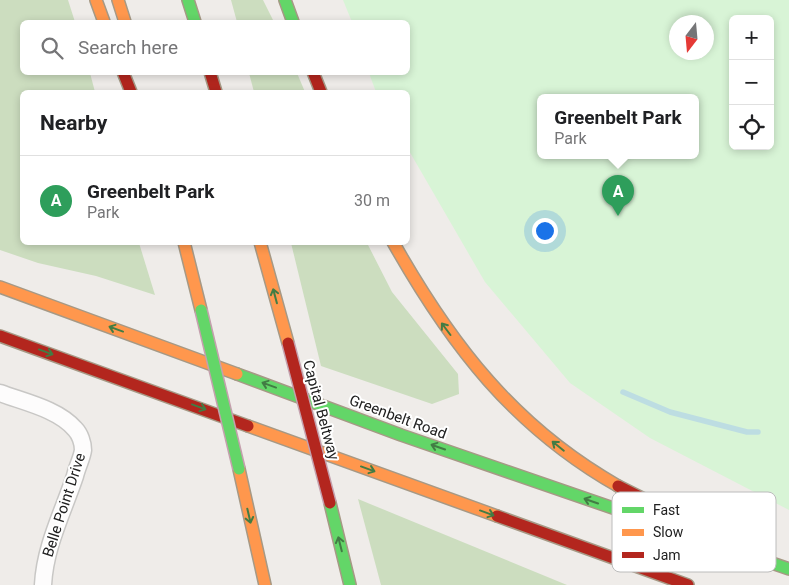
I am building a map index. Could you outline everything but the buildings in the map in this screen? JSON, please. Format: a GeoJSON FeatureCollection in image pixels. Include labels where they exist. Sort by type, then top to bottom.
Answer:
{"type":"FeatureCollection","features":[{"type":"Feature","properties":{"kind":"main road"},"geometry":{"type":"LineString","coordinates":[[96,0],[103,20]]}},
{"type":"Feature","properties":{"kind":"main road"},"geometry":{"type":"LineString","coordinates":[[118,0],[124,20]]}},
{"type":"Feature","properties":{"kind":"main road"},"geometry":{"type":"LineString","coordinates":[[188,0],[194,20]]}},
{"type":"Feature","properties":{"kind":"main road"},"geometry":{"type":"LineString","coordinates":[[195,0],[200,20]]}},
{"type":"Feature","properties":{"kind":"main road"},"geometry":{"type":"LineString","coordinates":[[285,0],[292,20]]}},
{"type":"Feature","properties":{"kind":"main road"},"geometry":{"type":"LineString","coordinates":[[124,75],[130,90]]}},
{"type":"Feature","properties":{"kind":"main road"},"geometry":{"type":"LineString","coordinates":[[211,75],[215,90]]}},
{"type":"Feature","properties":{"kind":"main road"},"geometry":{"type":"LineString","coordinates":[[313,75],[320,90]]}},
{"type":"Feature","properties":{"kind":"main road"},"geometry":{"type":"LineString","coordinates":[[185,245],[265,585]]}},
{"type":"Feature","properties":{"kind":"main road","name":"Capital Beltway"},"geometry":{"type":"LineString","coordinates":[[261,245],[350,585]]}},
{"type":"Feature","properties":{"kind":"main road"},"geometry":{"type":"LineString","coordinates":[[395,245],[422,294],[445,328],[526,420],[568,454],[632,492]]}},
{"type":"Feature","properties":{"kind":"main road","name":"Greenbelt Road"},"geometry":{"type":"LineString","coordinates":[[0,286],[401,435],[612,508]]}},
{"type":"Feature","properties":{"kind":"main road"},"geometry":{"type":"LineString","coordinates":[[0,336],[612,557]]}},
{"type":"Feature","properties":{"kind":"main road","name":"Greenbelt Road"},"geometry":{"type":"LineString","coordinates":[[776,564],[789,569]]}},
{"type":"Feature","properties":{"kind":"main road"},"geometry":{"type":"LineString","coordinates":[[652,572],[688,585]]}},
{"type":"Feature","properties":{"kind":"street","name":"Belle Point Drive"},"geometry":{"type":"LineString","coordinates":[[0,393],[48,410],[75,428],[81,438],[83,449],[52,538],[42,585]]}},
{"type":"Feature","properties":{"kind":"green space"},"geometry":{"type":"Polygon","coordinates":[[[0,0],[68,0],[74,20],[20,20],[20,75],[91,75],[94,90],[20,90],[20,245],[140,245],[155,295],[96,276],[38,263],[0,250],[0,0]]]}},
{"type":"Feature","properties":{"kind":"green space"},"geometry":{"type":"Polygon","coordinates":[[[231,0],[263,0],[273,20],[236,20],[231,0]]]}},
{"type":"Feature","properties":{"kind":"green space"},"geometry":{"type":"Polygon","coordinates":[[[343,0],[789,0],[789,510],[776,503],[776,492],[754,492],[650,438],[570,383],[485,282],[410,152],[410,90],[375,90],[370,75],[410,75],[410,20],[351,20],[343,0]]]}},
{"type":"Feature","properties":{"kind":"green space"},"geometry":{"type":"Polygon","coordinates":[[[250,75],[298,75],[304,90],[253,90],[250,75]]]}},
{"type":"Feature","properties":{"kind":"green space"},"geometry":{"type":"Polygon","coordinates":[[[291,245],[368,245],[392,292],[458,374],[459,394],[432,404],[321,366],[291,245]]]}},
{"type":"Feature","properties":{"kind":"green space"},"geometry":{"type":"Polygon","coordinates":[[[358,499],[567,585],[381,585],[358,499]]]}},
{"type":"Feature","properties":{"kind":"waterway"},"geometry":{"type":"LineString","coordinates":[[623,392],[670,412],[747,432],[758,432]]}},
{"type":"Feature","properties":{"kind":"traffic: fast"},"geometry":{"type":"LineString","coordinates":[[188,0],[194,20]]}},
{"type":"Feature","properties":{"kind":"traffic: fast"},"geometry":{"type":"LineString","coordinates":[[285,0],[292,20]]}},
{"type":"Feature","properties":{"kind":"traffic: fast"},"geometry":{"type":"LineString","coordinates":[[201,310],[239,469]]}},
{"type":"Feature","properties":{"kind":"traffic: fast"},"geometry":{"type":"LineString","coordinates":[[237,374],[401,435],[612,508]]}},
{"type":"Feature","properties":{"kind":"traffic: fast"},"geometry":{"type":"LineString","coordinates":[[330,503],[350,585]]}},
{"type":"Feature","properties":{"kind":"traffic: fast"},"geometry":{"type":"LineString","coordinates":[[776,564],[789,569]]}},
{"type":"Feature","properties":{"kind":"traffic: slow"},"geometry":{"type":"LineString","coordinates":[[96,0],[103,20]]}},
{"type":"Feature","properties":{"kind":"traffic: slow"},"geometry":{"type":"LineString","coordinates":[[118,0],[124,20]]}},
{"type":"Feature","properties":{"kind":"traffic: slow"},"geometry":{"type":"LineString","coordinates":[[185,245],[201,310]]}},
{"type":"Feature","properties":{"kind":"traffic: slow"},"geometry":{"type":"LineString","coordinates":[[261,245],[288,343]]}},
{"type":"Feature","properties":{"kind":"traffic: slow"},"geometry":{"type":"LineString","coordinates":[[395,245],[438,315],[488,381],[516,410],[547,437],[581,463],[618,486]]}},
{"type":"Feature","properties":{"kind":"traffic: slow"},"geometry":{"type":"LineString","coordinates":[[0,287],[237,374]]}},
{"type":"Feature","properties":{"kind":"traffic: slow"},"geometry":{"type":"LineString","coordinates":[[248,426],[497,516]]}},
{"type":"Feature","properties":{"kind":"traffic: slow"},"geometry":{"type":"LineString","coordinates":[[239,469],[265,585]]}},
{"type":"Feature","properties":{"kind":"traffic: jam"},"geometry":{"type":"LineString","coordinates":[[124,75],[130,90]]}},
{"type":"Feature","properties":{"kind":"traffic: jam"},"geometry":{"type":"LineString","coordinates":[[211,75],[215,90]]}},
{"type":"Feature","properties":{"kind":"traffic: jam"},"geometry":{"type":"LineString","coordinates":[[314,75],[320,90]]}},
{"type":"Feature","properties":{"kind":"traffic: jam"},"geometry":{"type":"LineString","coordinates":[[0,336],[248,426]]}},
{"type":"Feature","properties":{"kind":"traffic: jam"},"geometry":{"type":"LineString","coordinates":[[288,343],[330,503]]}},
{"type":"Feature","properties":{"kind":"traffic: jam"},"geometry":{"type":"LineString","coordinates":[[618,486],[630,492]]}},
{"type":"Feature","properties":{"kind":"traffic: jam"},"geometry":{"type":"LineString","coordinates":[[497,516],[612,558]]}},
{"type":"Feature","properties":{"kind":"traffic: jam"},"geometry":{"type":"LineString","coordinates":[[652,572],[688,585]]}},
{"type":"Feature","properties":{"kind":"place","name":"Greenbelt Park"},"geometry":{"type":"Point","coordinates":[618,216]}}]}
